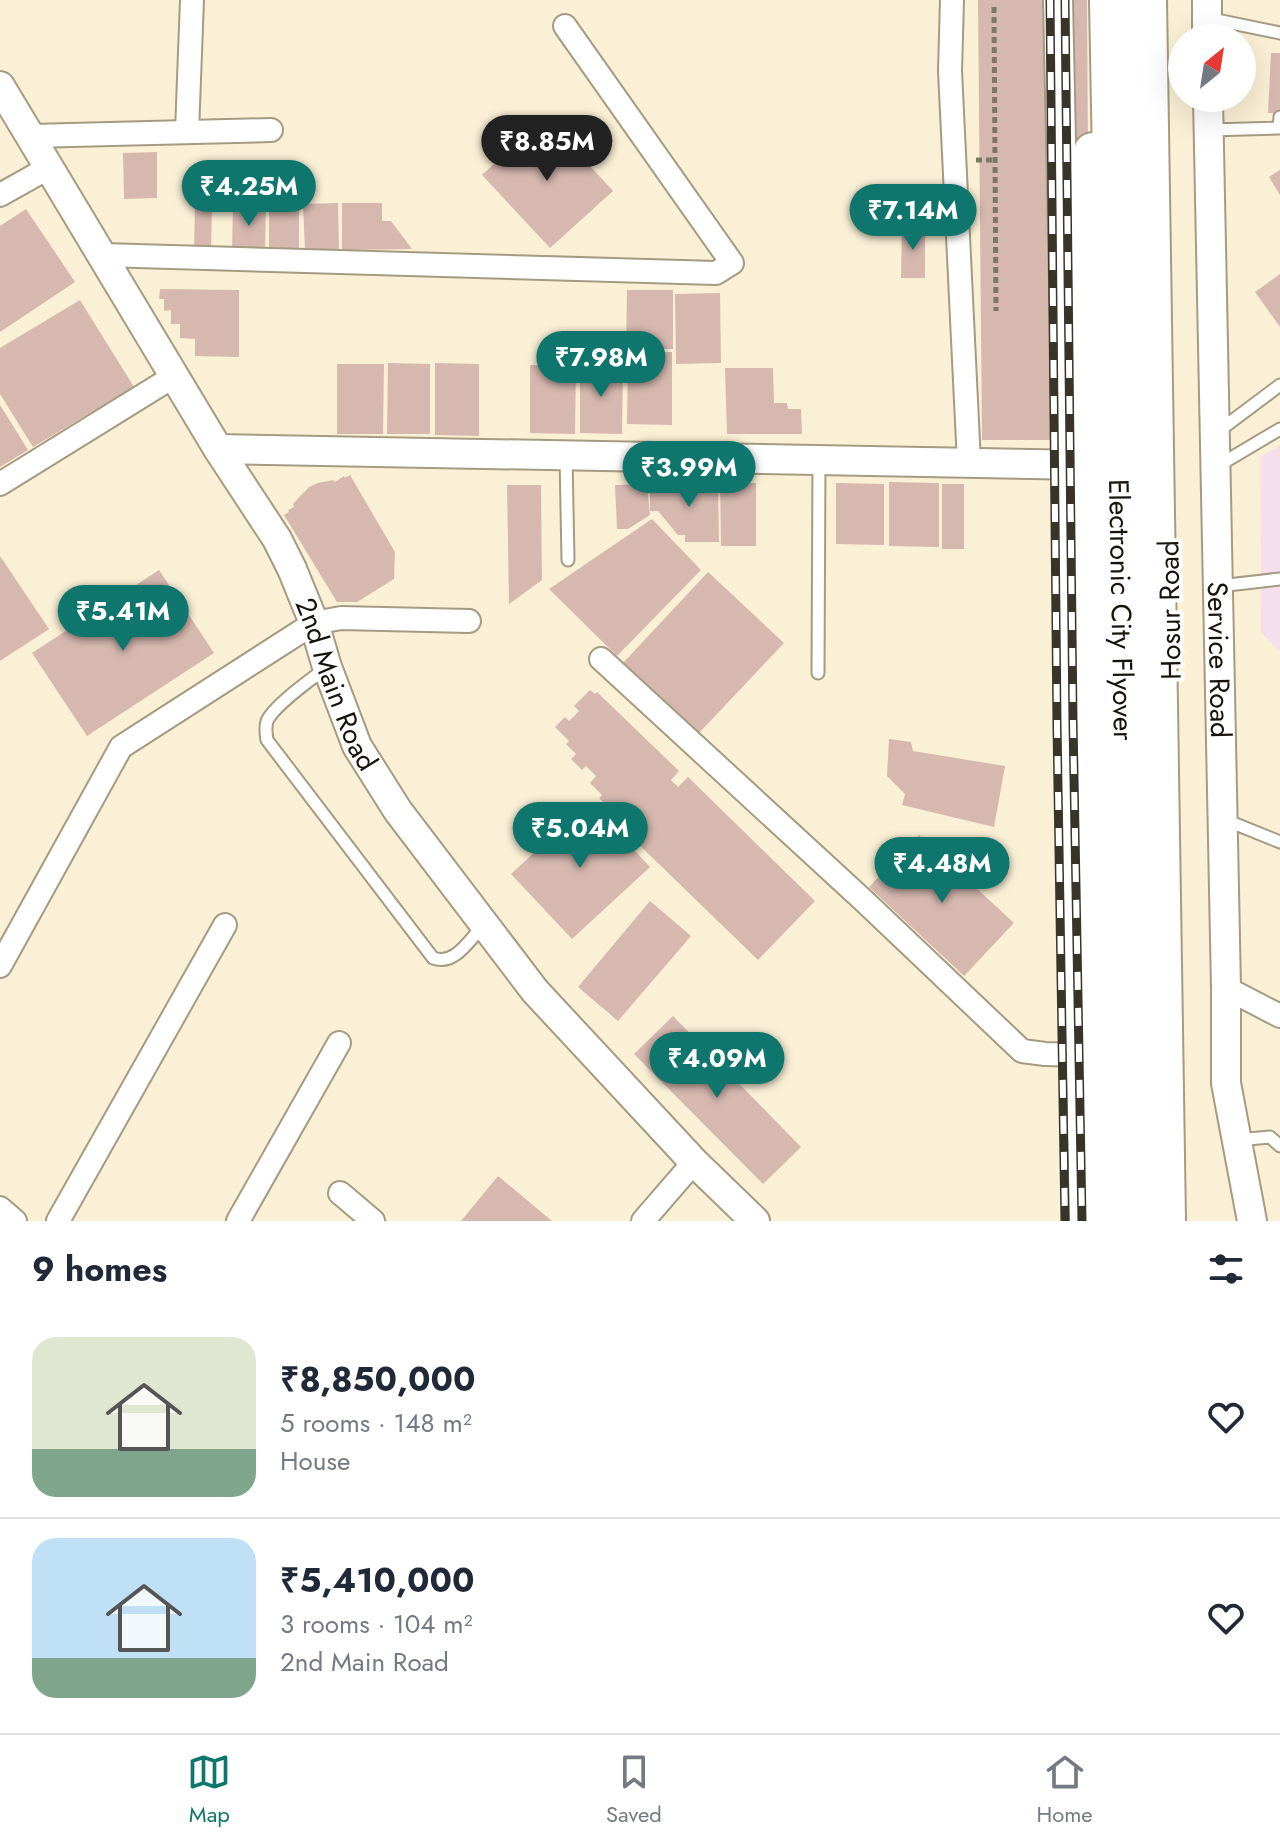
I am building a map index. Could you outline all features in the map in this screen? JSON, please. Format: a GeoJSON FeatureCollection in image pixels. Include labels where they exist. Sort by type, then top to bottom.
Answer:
{"type":"FeatureCollection","features":[{"type":"Feature","properties":{"kind":"highway"},"geometry":{"type":"LineString","coordinates":[[1090,0],[1084,464],[1112,1221]]}},
{"type":"Feature","properties":{"kind":"highway","name":"Electronic City Flyover"},"geometry":{"type":"LineString","coordinates":[[1110,0],[1133,1221]]}},
{"type":"Feature","properties":{"kind":"highway","name":"Electronic City Flyover"},"geometry":{"type":"LineString","coordinates":[[1146,0],[1165,1221]]}},
{"type":"Feature","properties":{"kind":"highway","name":"Hosur Road"},"geometry":{"type":"LineString","coordinates":[[1158,0],[1182,1221]]}},
{"type":"Feature","properties":{"kind":"street"},"geometry":{"type":"LineString","coordinates":[[187,132],[192,0]]}},
{"type":"Feature","properties":{"kind":"street"},"geometry":{"type":"LineString","coordinates":[[952,0],[950,71],[969,463]]}},
{"type":"Feature","properties":{"kind":"street"},"geometry":{"type":"LineString","coordinates":[[1058,0],[1084,464],[1081,1055],[1084,1221]]}},
{"type":"Feature","properties":{"kind":"street"},"geometry":{"type":"LineString","coordinates":[[103,255],[716,273],[732,263],[565,26]]}},
{"type":"Feature","properties":{"kind":"street","name":"2nd Main Road"},"geometry":{"type":"LineString","coordinates":[[0,86],[218,449],[277,539],[314,623],[357,746],[398,811],[535,991],[694,1162],[755,1221]]}},
{"type":"Feature","properties":{"kind":"street","name":"Service Road"},"geometry":{"type":"LineString","coordinates":[[1208,112],[1226,1083],[1252,1221]]}},
{"type":"Feature","properties":{"kind":"street"},"geometry":{"type":"LineString","coordinates":[[31,136],[271,130]]}},
{"type":"Feature","properties":{"kind":"street"},"geometry":{"type":"LineString","coordinates":[[0,195],[50,167]]}},
{"type":"Feature","properties":{"kind":"street"},"geometry":{"type":"LineString","coordinates":[[0,484],[176,375]]}},
{"type":"Feature","properties":{"kind":"street"},"geometry":{"type":"LineString","coordinates":[[218,449],[1084,464]]}},
{"type":"Feature","properties":{"kind":"street"},"geometry":{"type":"LineString","coordinates":[[0,966],[121,747],[314,623],[341,618],[469,621]]}},
{"type":"Feature","properties":{"kind":"street"},"geometry":{"type":"LineString","coordinates":[[601,659],[1022,1051],[1081,1055]]}},
{"type":"Feature","properties":{"kind":"street"},"geometry":{"type":"LineString","coordinates":[[58,1221],[225,925]]}},
{"type":"Feature","properties":{"kind":"street"},"geometry":{"type":"LineString","coordinates":[[1226,988],[1280,1016]]}},
{"type":"Feature","properties":{"kind":"street"},"geometry":{"type":"LineString","coordinates":[[238,1221],[339,1043]]}},
{"type":"Feature","properties":{"kind":"street"},"geometry":{"type":"LineString","coordinates":[[643,1221],[694,1162]]}},
{"type":"Feature","properties":{"kind":"street"},"geometry":{"type":"LineString","coordinates":[[340,1193],[373,1221]]}},
{"type":"Feature","properties":{"kind":"street"},"geometry":{"type":"LineString","coordinates":[[0,1208],[15,1221]]}},
{"type":"Feature","properties":{"kind":"lane"},"geometry":{"type":"LineString","coordinates":[[1207,19],[1280,33]]}},
{"type":"Feature","properties":{"kind":"lane"},"geometry":{"type":"LineString","coordinates":[[1209,130],[1279,128],[1280,117]]}},
{"type":"Feature","properties":{"kind":"lane"},"geometry":{"type":"LineString","coordinates":[[1215,434],[1280,385]]}},
{"type":"Feature","properties":{"kind":"lane"},"geometry":{"type":"LineString","coordinates":[[1216,468],[1280,429]]}},
{"type":"Feature","properties":{"kind":"lane"},"geometry":{"type":"LineString","coordinates":[[565,455],[568,560]]}},
{"type":"Feature","properties":{"kind":"lane"},"geometry":{"type":"LineString","coordinates":[[818,673],[819,460]]}},
{"type":"Feature","properties":{"kind":"lane"},"geometry":{"type":"LineString","coordinates":[[1218,586],[1280,580]]}},
{"type":"Feature","properties":{"kind":"lane"},"geometry":{"type":"LineString","coordinates":[[327,667],[274,710],[267,721],[267,740],[433,958],[441,961],[450,959],[484,925]]}},
{"type":"Feature","properties":{"kind":"lane"},"geometry":{"type":"LineString","coordinates":[[1222,819],[1280,842]]}},
{"type":"Feature","properties":{"kind":"lane"},"geometry":{"type":"LineString","coordinates":[[1237,1140],[1270,1137],[1280,1146]]}},
{"type":"Feature","properties":{"kind":"path"},"geometry":{"type":"LineString","coordinates":[[994,7],[996,311]]}},
{"type":"Feature","properties":{"kind":"shaded area"},"geometry":{"type":"Polygon","coordinates":[[[1280,445],[1280,652],[1261,632],[1260,457],[1280,445]]]}},
{"type":"Feature","properties":{"kind":"building"},"geometry":{"type":"Polygon","coordinates":[[[978,0],[1087,0],[1090,440],[982,440],[978,0]]]}},
{"type":"Feature","properties":{"kind":"building"},"geometry":{"type":"Polygon","coordinates":[[[1271,53],[1280,53],[1280,113],[1268,113],[1271,53]]]}},
{"type":"Feature","properties":{"kind":"building"},"geometry":{"type":"Polygon","coordinates":[[[545,117],[613,191],[550,248],[482,175],[545,117]]]}},
{"type":"Feature","properties":{"kind":"building"},"geometry":{"type":"Polygon","coordinates":[[[157,152],[157,198],[124,199],[123,153],[157,152]]]}},
{"type":"Feature","properties":{"kind":"building"},"geometry":{"type":"Polygon","coordinates":[[[1280,170],[1280,195],[1269,177],[1280,170]]]}},
{"type":"Feature","properties":{"kind":"building"},"geometry":{"type":"Polygon","coordinates":[[[195,203],[212,203],[211,252],[194,252],[195,203]]]}},
{"type":"Feature","properties":{"kind":"building"},"geometry":{"type":"Polygon","coordinates":[[[338,203],[339,251],[305,251],[303,204],[338,203]]]}},
{"type":"Feature","properties":{"kind":"building"},"geometry":{"type":"Polygon","coordinates":[[[342,203],[382,203],[382,221],[391,221],[412,249],[342,250],[342,203]]]}},
{"type":"Feature","properties":{"kind":"building"},"geometry":{"type":"Polygon","coordinates":[[[233,204],[266,205],[265,251],[232,251],[233,204]]]}},
{"type":"Feature","properties":{"kind":"building"},"geometry":{"type":"Polygon","coordinates":[[[269,204],[299,204],[299,251],[269,251],[269,204]]]}},
{"type":"Feature","properties":{"kind":"building"},"geometry":{"type":"Polygon","coordinates":[[[26,209],[75,282],[0,332],[0,226],[26,209]]]}},
{"type":"Feature","properties":{"kind":"building"},"geometry":{"type":"Polygon","coordinates":[[[902,226],[925,226],[925,278],[901,278],[902,226]]]}},
{"type":"Feature","properties":{"kind":"building"},"geometry":{"type":"Polygon","coordinates":[[[1280,274],[1280,327],[1255,292],[1280,274]]]}},
{"type":"Feature","properties":{"kind":"building"},"geometry":{"type":"Polygon","coordinates":[[[160,289],[239,290],[239,357],[195,356],[195,339],[180,338],[180,324],[171,324],[171,310],[164,311],[164,299],[159,299],[160,289]]]}},
{"type":"Feature","properties":{"kind":"building"},"geometry":{"type":"Polygon","coordinates":[[[627,290],[673,290],[673,349],[626,349],[627,290]]]}},
{"type":"Feature","properties":{"kind":"building"},"geometry":{"type":"Polygon","coordinates":[[[720,293],[721,363],[676,364],[675,294],[720,293]]]}},
{"type":"Feature","properties":{"kind":"building"},"geometry":{"type":"Polygon","coordinates":[[[80,300],[134,387],[33,447],[0,394],[0,348],[80,300]]]}},
{"type":"Feature","properties":{"kind":"building"},"geometry":{"type":"Polygon","coordinates":[[[628,351],[672,352],[672,425],[627,424],[628,351]]]}},
{"type":"Feature","properties":{"kind":"building"},"geometry":{"type":"Polygon","coordinates":[[[388,363],[430,364],[430,434],[387,434],[388,363]]]}},
{"type":"Feature","properties":{"kind":"building"},"geometry":{"type":"Polygon","coordinates":[[[435,363],[479,364],[479,436],[435,435],[435,363]]]}},
{"type":"Feature","properties":{"kind":"building"},"geometry":{"type":"Polygon","coordinates":[[[337,364],[384,364],[383,434],[337,434],[337,364]]]}},
{"type":"Feature","properties":{"kind":"building"},"geometry":{"type":"Polygon","coordinates":[[[580,364],[623,365],[622,434],[580,433],[580,364]]]}},
{"type":"Feature","properties":{"kind":"building"},"geometry":{"type":"Polygon","coordinates":[[[530,365],[576,365],[575,434],[530,433],[530,365]]]}},
{"type":"Feature","properties":{"kind":"building"},"geometry":{"type":"Polygon","coordinates":[[[725,368],[773,368],[774,403],[787,403],[788,409],[801,409],[802,434],[727,434],[725,368]]]}},
{"type":"Feature","properties":{"kind":"building"},"geometry":{"type":"Polygon","coordinates":[[[0,405],[28,450],[0,467],[0,405]]]}},
{"type":"Feature","properties":{"kind":"building"},"geometry":{"type":"Polygon","coordinates":[[[350,475],[395,552],[394,579],[357,602],[337,602],[284,515],[309,487],[335,482],[350,475]]]}},
{"type":"Feature","properties":{"kind":"building"},"geometry":{"type":"Polygon","coordinates":[[[650,482],[718,482],[719,542],[685,542],[685,535],[678,535],[658,511],[650,511],[650,482]]]}},
{"type":"Feature","properties":{"kind":"building"},"geometry":{"type":"Polygon","coordinates":[[[889,482],[939,483],[939,547],[889,546],[889,482]]]}},
{"type":"Feature","properties":{"kind":"building"},"geometry":{"type":"Polygon","coordinates":[[[720,483],[756,483],[756,546],[721,546],[720,483]]]}},
{"type":"Feature","properties":{"kind":"building"},"geometry":{"type":"Polygon","coordinates":[[[836,483],[884,484],[884,545],[836,544],[836,483]]]}},
{"type":"Feature","properties":{"kind":"building"},"geometry":{"type":"Polygon","coordinates":[[[647,484],[650,515],[628,529],[617,529],[615,485],[647,484]]]}},
{"type":"Feature","properties":{"kind":"building"},"geometry":{"type":"Polygon","coordinates":[[[942,484],[964,484],[964,549],[942,549],[942,484]]]}},
{"type":"Feature","properties":{"kind":"building"},"geometry":{"type":"Polygon","coordinates":[[[507,485],[541,485],[542,580],[509,604],[507,485]]]}},
{"type":"Feature","properties":{"kind":"building"},"geometry":{"type":"Polygon","coordinates":[[[652,519],[701,570],[617,656],[549,589],[652,519]]]}},
{"type":"Feature","properties":{"kind":"building"},"geometry":{"type":"Polygon","coordinates":[[[0,556],[49,629],[0,661],[0,556]]]}},
{"type":"Feature","properties":{"kind":"building"},"geometry":{"type":"Polygon","coordinates":[[[159,570],[214,653],[87,736],[32,653],[159,570]]]}},
{"type":"Feature","properties":{"kind":"building"},"geometry":{"type":"Polygon","coordinates":[[[708,572],[784,643],[699,733],[623,663],[708,572]]]}},
{"type":"Feature","properties":{"kind":"building"},"geometry":{"type":"Polygon","coordinates":[[[590,690],[595,694],[597,692],[679,771],[671,780],[678,787],[688,777],[815,901],[758,960],[630,836],[634,832],[626,825],[629,821],[620,812],[617,815],[599,798],[602,795],[590,783],[596,776],[586,766],[582,770],[571,759],[576,754],[566,744],[569,741],[555,727],[565,717],[569,721],[579,711],[574,706],[590,690]]]}},
{"type":"Feature","properties":{"kind":"building"},"geometry":{"type":"Polygon","coordinates":[[[889,739],[911,742],[913,751],[1005,766],[994,827],[902,805],[905,794],[887,776],[889,739]]]}},
{"type":"Feature","properties":{"kind":"building"},"geometry":{"type":"Polygon","coordinates":[[[589,802],[650,867],[572,939],[511,874],[589,802]]]}},
{"type":"Feature","properties":{"kind":"building"},"geometry":{"type":"Polygon","coordinates":[[[919,835],[1014,923],[964,976],[869,887],[919,835]]]}},
{"type":"Feature","properties":{"kind":"building"},"geometry":{"type":"Polygon","coordinates":[[[650,901],[691,936],[618,1021],[578,987],[650,901]]]}},
{"type":"Feature","properties":{"kind":"building"},"geometry":{"type":"Polygon","coordinates":[[[673,1016],[801,1147],[763,1184],[634,1054],[673,1016]]]}},
{"type":"Feature","properties":{"kind":"building"},"geometry":{"type":"Polygon","coordinates":[[[498,1176],[552,1221],[461,1221],[498,1176]]]}},
{"type":"Feature","properties":{"kind":"railway"},"geometry":{"type":"LineString","coordinates":[[1050,0],[1065,1221]]}},
{"type":"Feature","properties":{"kind":"railway"},"geometry":{"type":"LineString","coordinates":[[1065,0],[1082,1221]]}}]}
